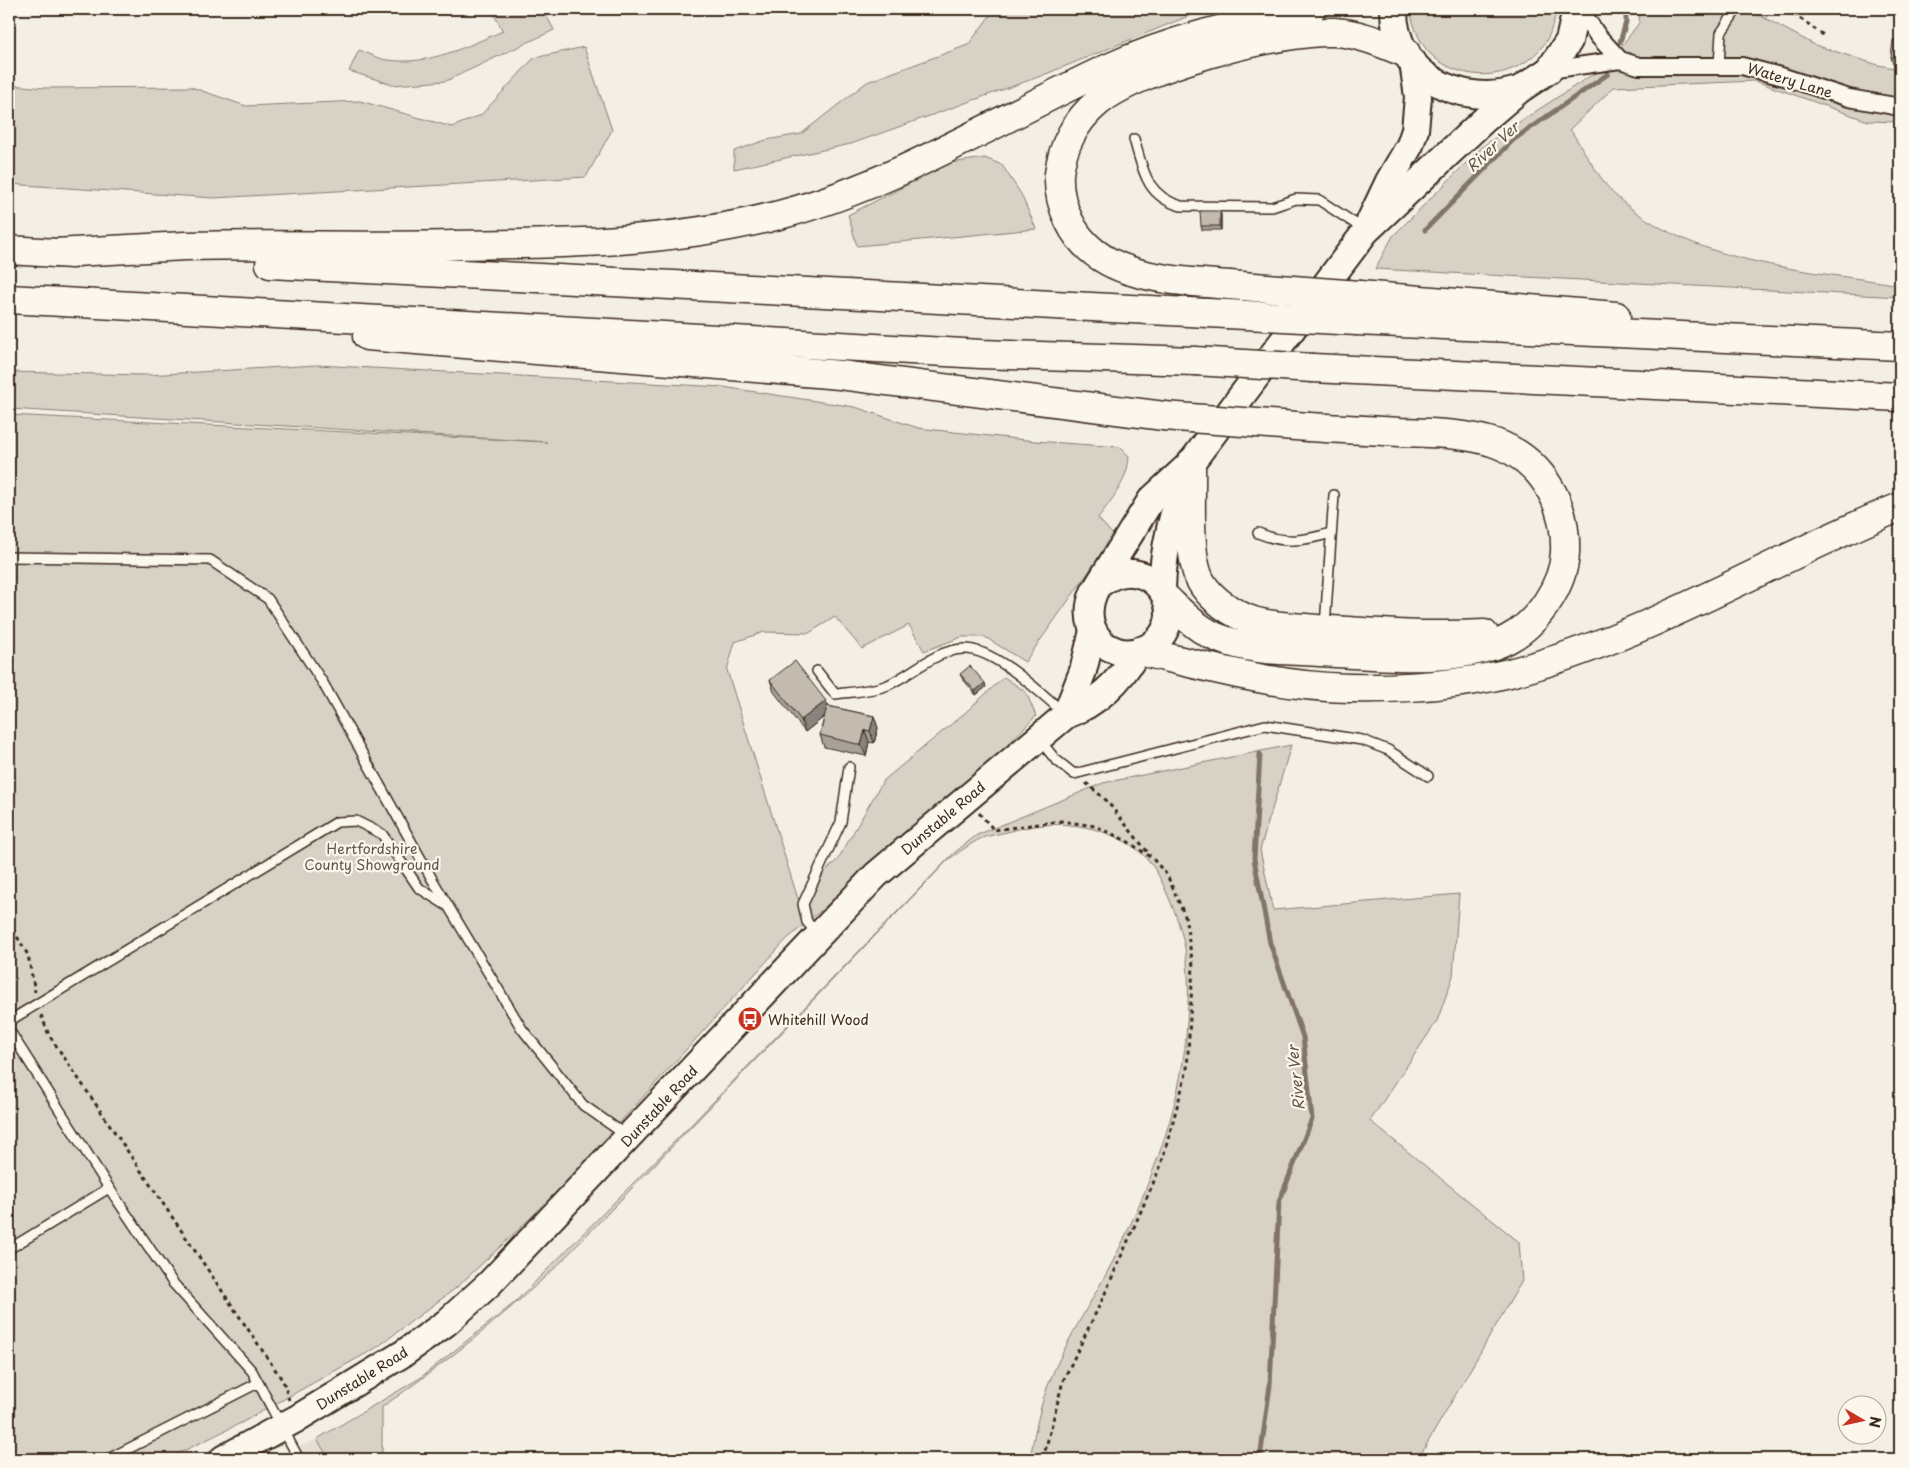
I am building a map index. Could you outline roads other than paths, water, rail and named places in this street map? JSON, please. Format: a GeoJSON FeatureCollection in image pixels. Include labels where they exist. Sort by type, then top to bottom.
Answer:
{"type":"FeatureCollection","features":[{"type":"Feature","properties":{"kind":"highway"},"geometry":{"type":"LineString","coordinates":[[55,253],[187,246],[357,247],[578,242],[657,238],[711,230],[782,214],[864,187],[921,162],[1104,70],[1164,46],[1228,26],[1310,9]]}},
{"type":"Feature","properties":{"kind":"highway"},"geometry":{"type":"LineString","coordinates":[[1410,57],[1366,38],[1334,32],[1265,41],[1205,56],[1140,79],[1107,95],[1081,119],[1066,145],[1059,181],[1065,213],[1083,242],[1098,256],[1132,272],[1176,280],[1229,285],[1358,308],[1900,346]]}},
{"type":"Feature","properties":{"kind":"highway"},"geometry":{"type":"LineString","coordinates":[[9,250],[1227,314],[1358,308],[1649,318],[1900,331]]}},
{"type":"Feature","properties":{"kind":"highway"},"geometry":{"type":"LineString","coordinates":[[9,299],[981,354],[1195,361],[1900,397]]}},
{"type":"Feature","properties":{"kind":"highway"},"geometry":{"type":"LineString","coordinates":[[9,299],[102,311],[318,332],[840,375],[1164,416],[1474,438],[1509,449],[1532,465],[1546,481],[1556,499],[1563,520],[1565,556],[1560,576],[1550,596],[1526,626],[1508,639],[1490,647],[1444,654],[1385,656],[1248,646],[1222,640],[1196,627],[1164,594]]}},
{"type":"Feature","properties":{"kind":"highway"},"geometry":{"type":"LineString","coordinates":[[1191,463],[1192,553],[1195,565],[1206,589],[1218,601],[1252,620],[1325,629],[1464,635],[1506,632],[1526,626]]}},
{"type":"Feature","properties":{"kind":"highway"},"geometry":{"type":"LineString","coordinates":[[1138,651],[1267,679],[1334,688],[1401,688],[1512,672],[1549,662],[1635,629],[1900,507]]}},
{"type":"Feature","properties":{"kind":"main road"},"geometry":{"type":"LineString","coordinates":[[1394,9],[1400,39],[1410,57],[1437,83],[1460,93],[1487,96],[1519,90]]}},
{"type":"Feature","properties":{"kind":"main road"},"geometry":{"type":"LineString","coordinates":[[1191,463],[1167,535],[1162,562],[1168,621],[1163,634],[1153,644],[1138,651],[1127,652],[1110,648],[1097,637],[1093,630],[1089,619],[1089,607],[1094,592],[1151,500],[1191,463],[1366,231],[1485,118],[1519,90],[1549,70],[1569,41],[1576,9]]}},
{"type":"Feature","properties":{"kind":"main road"},"geometry":{"type":"LineString","coordinates":[[1366,231],[1389,181],[1410,145],[1415,130],[1418,97],[1410,57]]}},
{"type":"Feature","properties":{"kind":"main road"},"geometry":{"type":"LineString","coordinates":[[1101,583],[1118,574],[1132,572],[1148,577],[1164,594]]}},
{"type":"Feature","properties":{"kind":"main road","name":"Dunstable Road"},"geometry":{"type":"LineString","coordinates":[[1066,715],[1083,671],[1093,630]]}},
{"type":"Feature","properties":{"kind":"main road","name":"Dunstable Road"},"geometry":{"type":"LineString","coordinates":[[223,1459],[404,1353],[446,1323],[490,1284],[630,1138],[818,934],[876,875],[1066,715],[1086,708],[1126,670],[1138,651]]}},
{"type":"Feature","properties":{"kind":"street"},"geometry":{"type":"LineString","coordinates":[[1580,9],[1598,36],[1620,60]]}},
{"type":"Feature","properties":{"kind":"street"},"geometry":{"type":"LineString","coordinates":[[1549,70],[1620,60]]}},
{"type":"Feature","properties":{"kind":"street","name":"Watery Lane"},"geometry":{"type":"LineString","coordinates":[[1620,60],[1638,66],[1742,66],[1849,98],[1900,107]]}},
{"type":"Feature","properties":{"kind":"lane"},"geometry":{"type":"LineString","coordinates":[[1720,65],[1721,33],[1737,9]]}},
{"type":"Feature","properties":{"kind":"lane"},"geometry":{"type":"LineString","coordinates":[[1134,139],[1143,170],[1156,193],[1168,202],[1181,206],[1272,208],[1296,200],[1319,200],[1366,231]]}},
{"type":"Feature","properties":{"kind":"lane"},"geometry":{"type":"LineString","coordinates":[[1325,629],[1334,495]]}},
{"type":"Feature","properties":{"kind":"lane"},"geometry":{"type":"LineString","coordinates":[[1258,533],[1290,542],[1306,541],[1331,533]]}},
{"type":"Feature","properties":{"kind":"lane"},"geometry":{"type":"LineString","coordinates":[[9,557],[210,560],[268,599],[323,683],[448,906],[522,1029],[583,1105],[630,1138]]}},
{"type":"Feature","properties":{"kind":"lane"},"geometry":{"type":"LineString","coordinates":[[818,671],[835,694],[886,686],[948,652],[963,648],[976,650],[1022,677],[1066,715]]}},
{"type":"Feature","properties":{"kind":"lane"},"geometry":{"type":"LineString","coordinates":[[1039,739],[1055,759],[1074,774],[1265,726],[1362,740],[1388,750],[1428,776]]}},
{"type":"Feature","properties":{"kind":"lane"},"geometry":{"type":"LineString","coordinates":[[818,934],[807,922],[803,904],[841,822],[849,767]]}},
{"type":"Feature","properties":{"kind":"lane"},"geometry":{"type":"LineString","coordinates":[[9,1021],[337,822],[356,821],[382,834],[418,888],[448,906]]}},
{"type":"Feature","properties":{"kind":"lane"},"geometry":{"type":"LineString","coordinates":[[9,1030],[109,1188],[173,1283],[252,1371],[258,1383],[288,1422],[298,1459]]}},
{"type":"Feature","properties":{"kind":"lane"},"geometry":{"type":"LineString","coordinates":[[9,1249],[109,1188]]}},
{"type":"Feature","properties":{"kind":"lane"},"geometry":{"type":"LineString","coordinates":[[108,1459],[258,1383]]}},
{"type":"Feature","properties":{"kind":"waterway","name":"River Ver"},"geometry":{"type":"LineString","coordinates":[[1620,42],[1626,22],[1626,9]]}},
{"type":"Feature","properties":{"kind":"waterway","name":"River Ver"},"geometry":{"type":"LineString","coordinates":[[1425,230],[1513,140],[1608,74]]}},
{"type":"Feature","properties":{"kind":"waterway","name":"River Ver"},"geometry":{"type":"LineString","coordinates":[[1260,754],[1254,859],[1270,943],[1303,1037],[1312,1119],[1279,1202],[1270,1385],[1260,1459]]}},
{"type":"Feature","properties":{"kind":"place","name":"Whitehill Wood"},"geometry":{"type":"Point","coordinates":[750,1019]}},
{"type":"Feature","properties":{"kind":"park label","name":"Hertfordshire County Showground"},"geometry":{"type":"Point","coordinates":[372,856]}}]}
